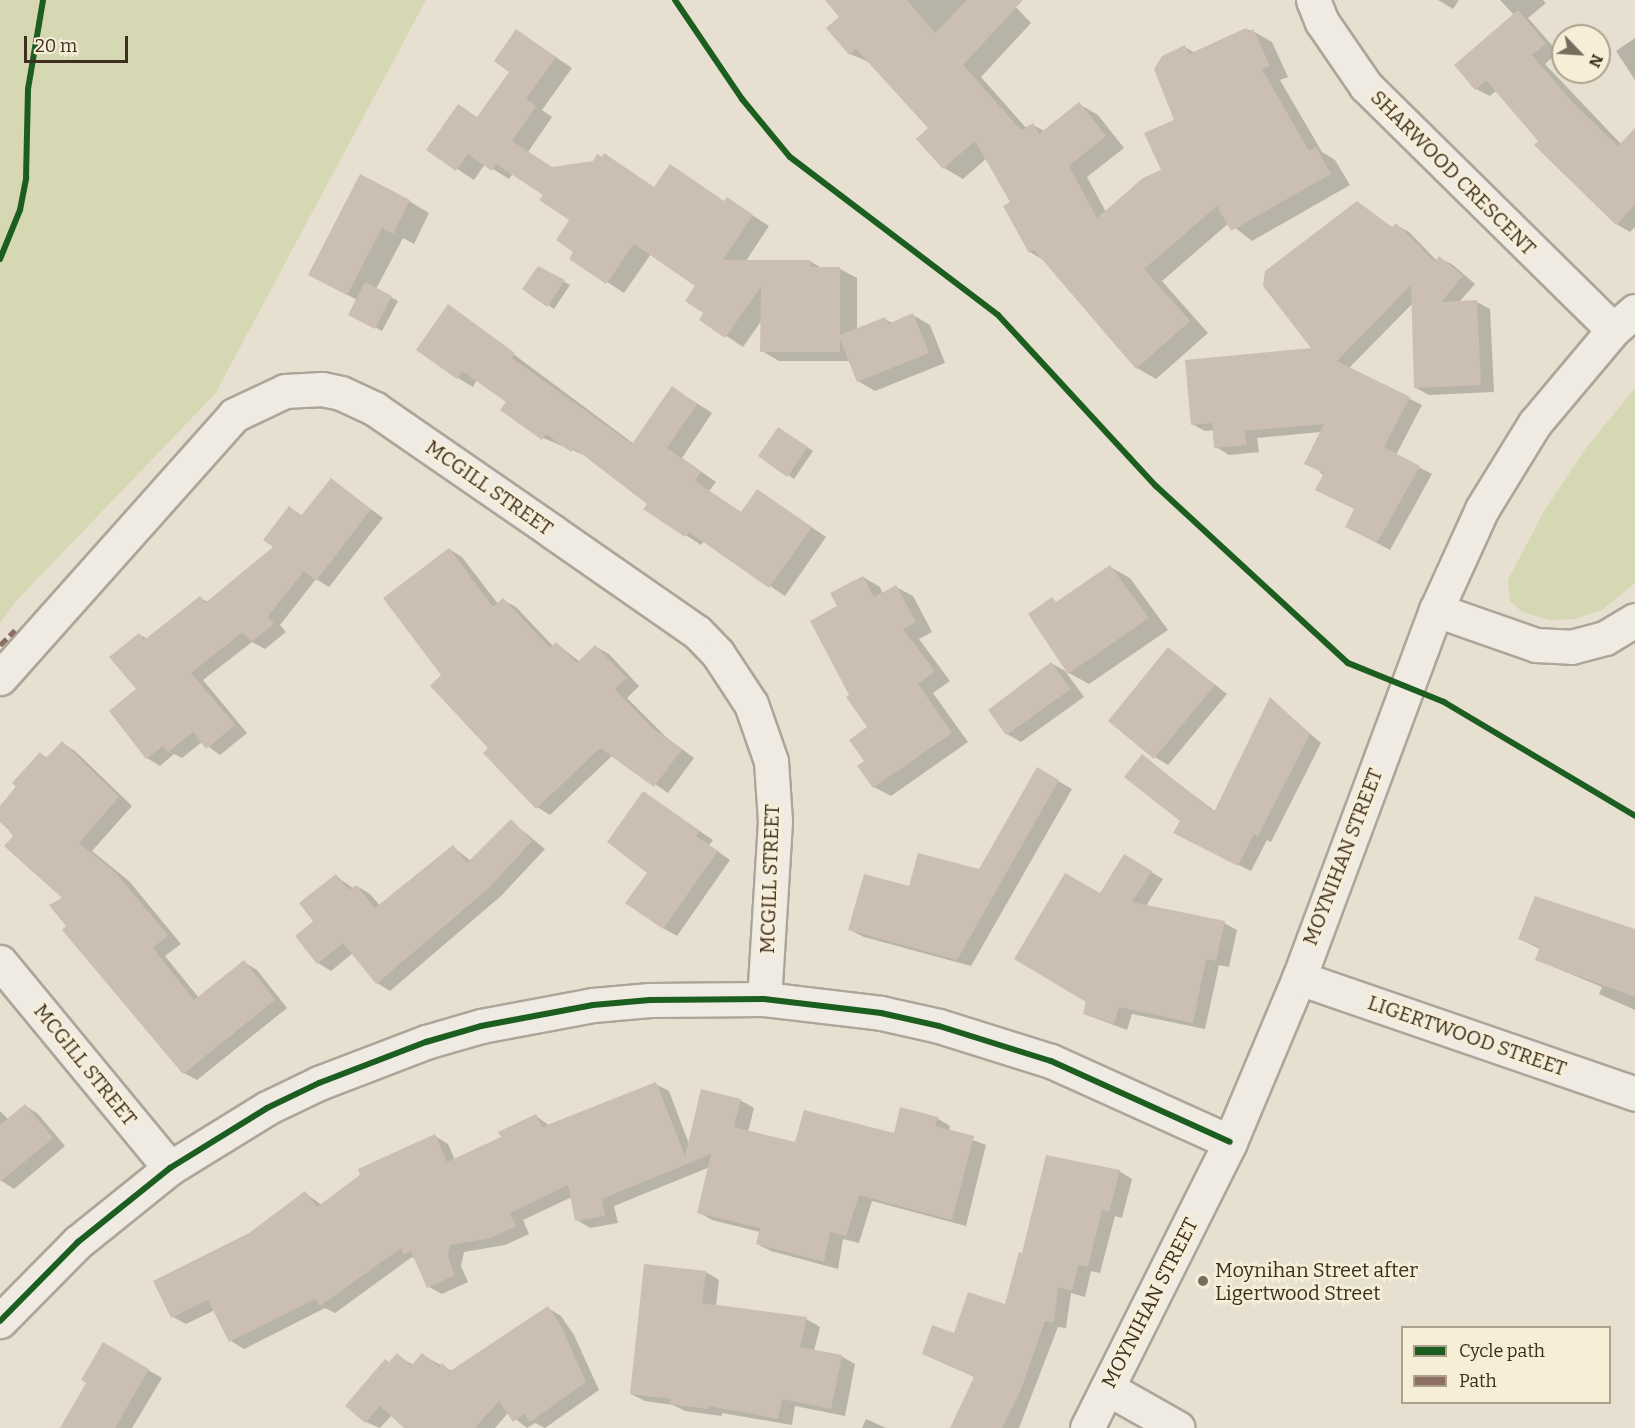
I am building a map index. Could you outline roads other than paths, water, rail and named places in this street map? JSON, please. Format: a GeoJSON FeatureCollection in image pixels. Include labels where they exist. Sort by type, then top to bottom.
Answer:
{"type":"FeatureCollection","features":[{"type":"Feature","properties":{"kind":"street","name":"SHARWOOD CRESCENT"},"geometry":{"type":"LineString","coordinates":[[1313,0],[1322,22],[1366,86],[1624,321]]}},
{"type":"Feature","properties":{"kind":"street","name":"MOYNIHAN STREET"},"geometry":{"type":"LineString","coordinates":[[1087,1428],[1230,1142],[1299,978],[1436,610],[1482,508],[1535,423],[1624,321]]}},
{"type":"Feature","properties":{"kind":"street","name":"MCGILL STREET"},"geometry":{"type":"LineString","coordinates":[[0,678],[234,415],[285,391],[322,389],[341,393],[375,409],[432,448],[697,632],[718,654],[751,704],[771,761],[775,821],[764,999]]}},
{"type":"Feature","properties":{"kind":"street"},"geometry":{"type":"LineString","coordinates":[[1436,610],[1536,645],[1582,644],[1605,638],[1635,620]]}},
{"type":"Feature","properties":{"kind":"street","name":"MCGILL STREET"},"geometry":{"type":"LineString","coordinates":[[0,962],[170,1168]]}},
{"type":"Feature","properties":{"kind":"street","name":"LIGERTWOOD STREET"},"geometry":{"type":"LineString","coordinates":[[1299,978],[1635,1094]]}},
{"type":"Feature","properties":{"kind":"street"},"geometry":{"type":"LineString","coordinates":[[0,1321],[78,1242],[170,1168],[267,1108],[308,1088],[436,1039],[593,1005],[650,1000],[764,999],[881,1013],[939,1026],[1051,1061],[1230,1142]]}},
{"type":"Feature","properties":{"kind":"street"},"geometry":{"type":"LineString","coordinates":[[1107,1388],[1178,1428]]}},
{"type":"Feature","properties":{"kind":"place","name":"Moynihan Street after Ligertwood Street"},"geometry":{"type":"Point","coordinates":[1203,1281]}}]}
